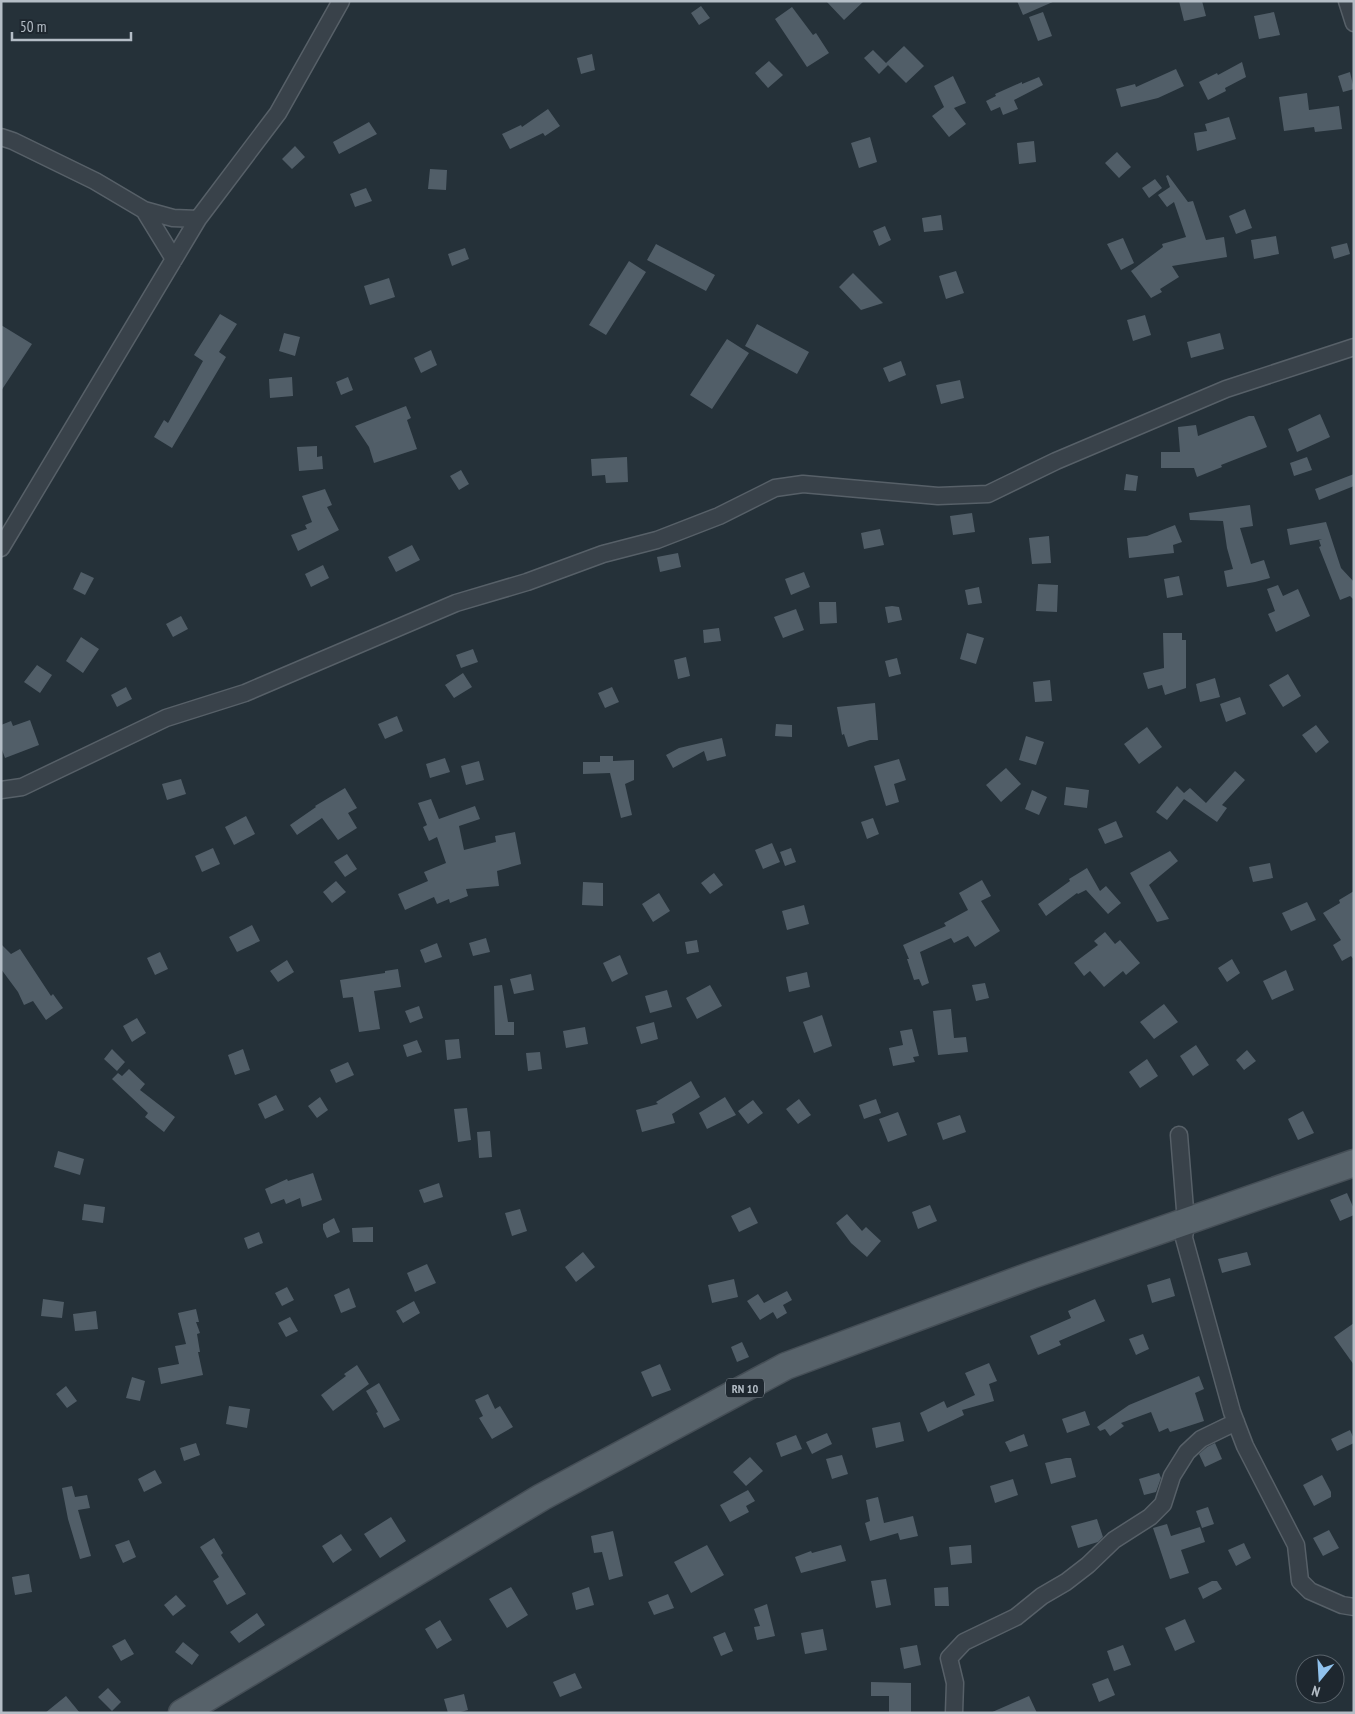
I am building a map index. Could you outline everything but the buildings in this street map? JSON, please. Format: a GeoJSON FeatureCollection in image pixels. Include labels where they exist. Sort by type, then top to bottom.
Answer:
{"type":"FeatureCollection","features":[{"type":"Feature","properties":{"kind":"main road","name":"RN 10"},"geometry":{"type":"LineString","coordinates":[[182,1713],[542,1497],[786,1366],[1032,1275],[1354,1163]]}},
{"type":"Feature","properties":{"kind":"street"},"geometry":{"type":"LineString","coordinates":[[1,548],[198,219],[278,113],[341,1]]}},
{"type":"Feature","properties":{"kind":"street"},"geometry":{"type":"LineString","coordinates":[[1347,1],[1354,23]]}},
{"type":"Feature","properties":{"kind":"street"},"geometry":{"type":"LineString","coordinates":[[1,138],[95,181],[144,210],[173,218],[198,219]]}},
{"type":"Feature","properties":{"kind":"street"},"geometry":{"type":"LineString","coordinates":[[144,210],[174,259]]}},
{"type":"Feature","properties":{"kind":"street"},"geometry":{"type":"LineString","coordinates":[[1,790],[22,787],[166,718],[245,693],[456,603],[527,582],[603,554],[657,540],[719,516],[776,488],[803,484],[938,496],[988,494],[1056,461],[1226,390],[1354,347]]}},
{"type":"Feature","properties":{"kind":"street"},"geometry":{"type":"LineString","coordinates":[[1179,1135],[1186,1222],[1184,1238],[1236,1422],[1245,1446],[1296,1545],[1300,1581],[1310,1591],[1342,1605],[1354,1607]]}},
{"type":"Feature","properties":{"kind":"street"},"geometry":{"type":"LineString","coordinates":[[954,1713],[955,1683],[949,1658],[964,1642],[1016,1618],[1042,1596],[1066,1582],[1088,1565],[1114,1540],[1150,1517],[1163,1504],[1172,1476],[1187,1452],[1201,1439],[1236,1422]]}}]}
